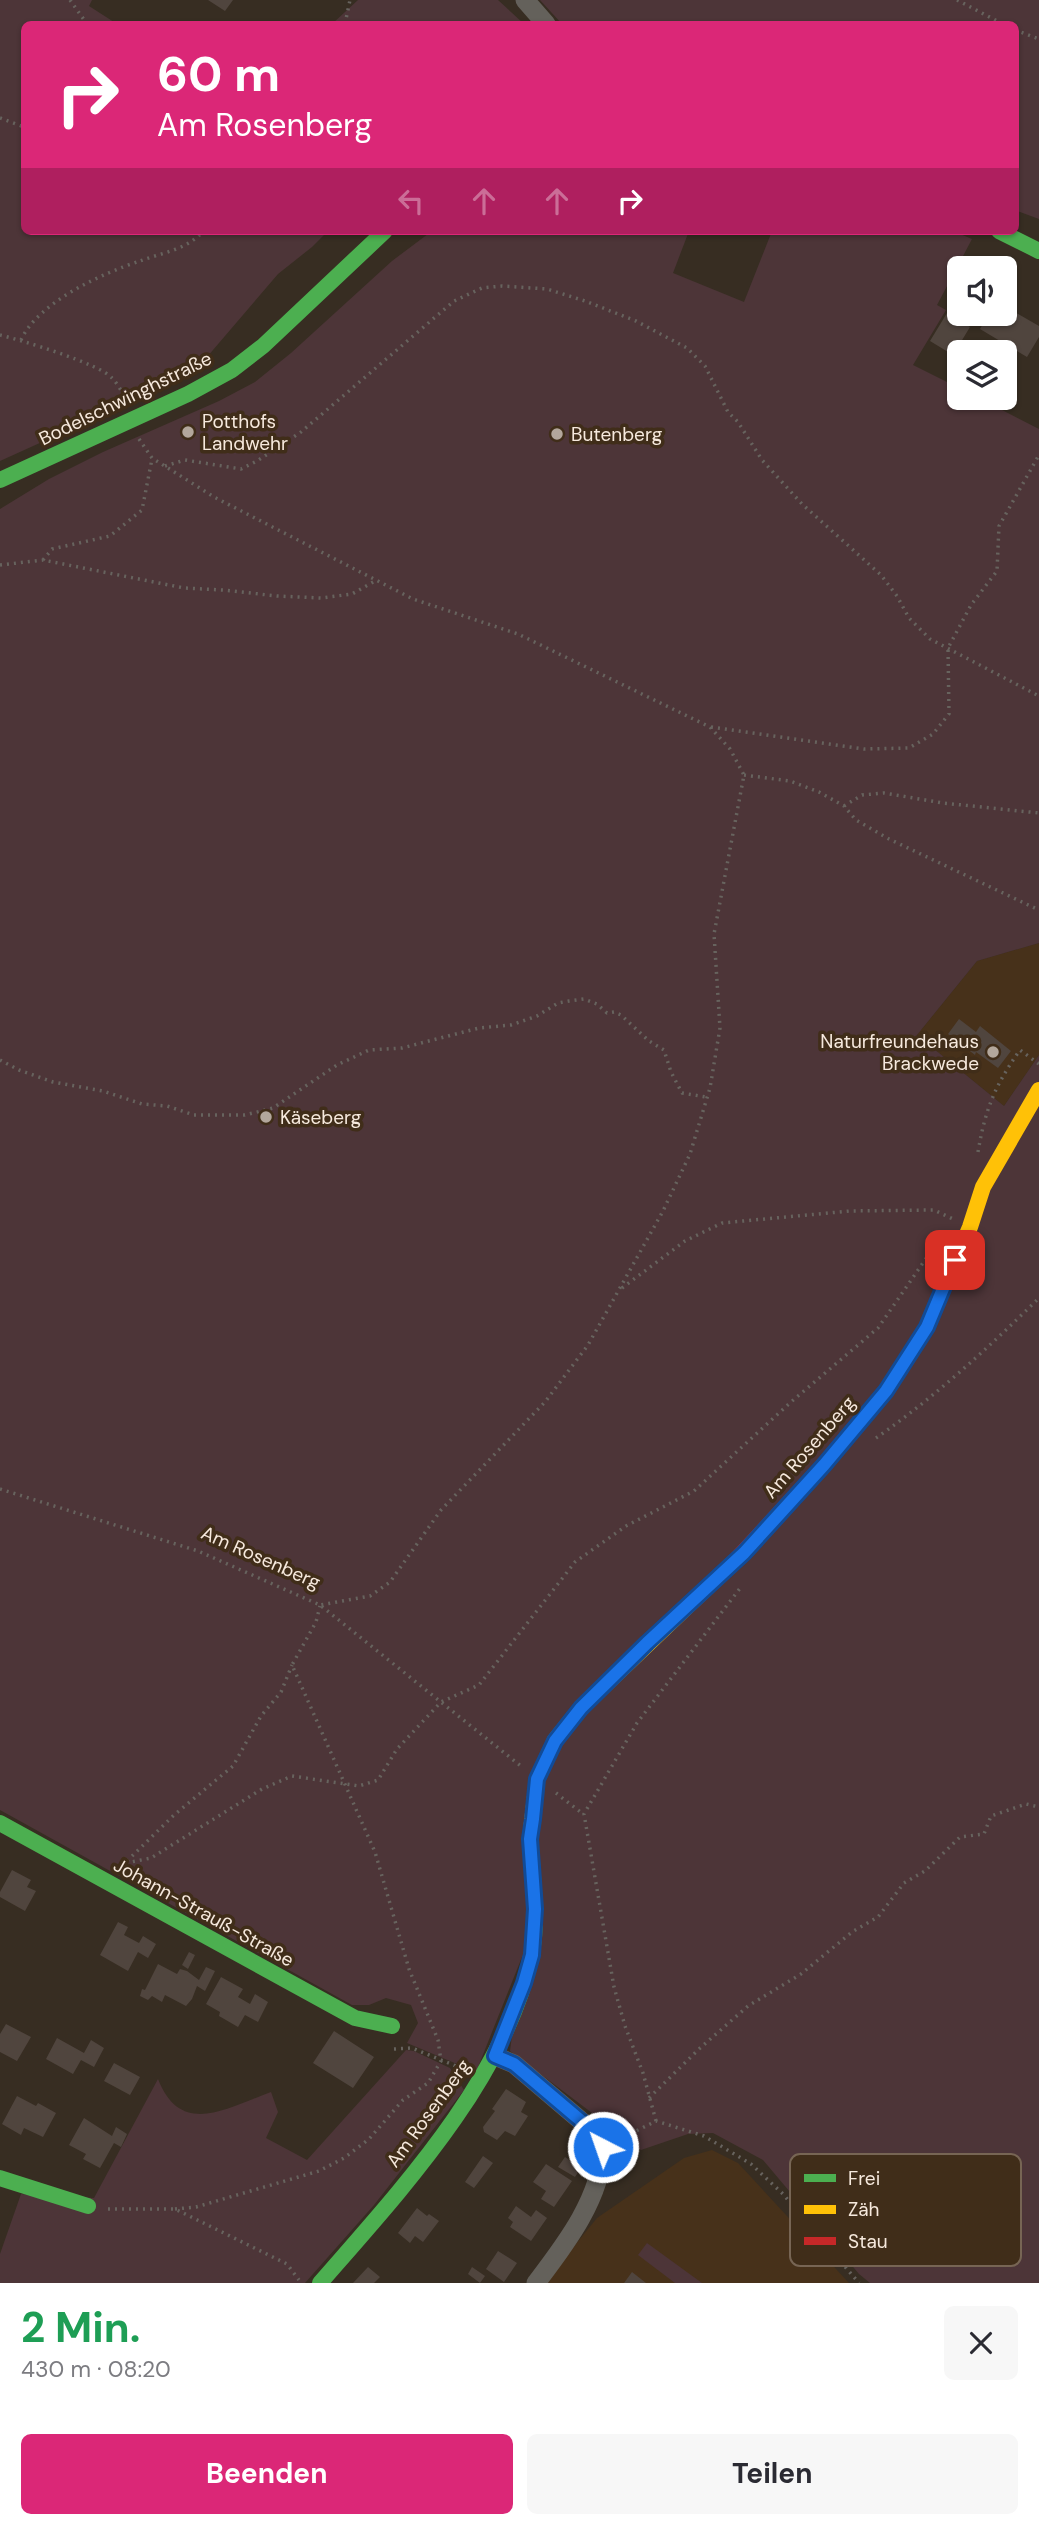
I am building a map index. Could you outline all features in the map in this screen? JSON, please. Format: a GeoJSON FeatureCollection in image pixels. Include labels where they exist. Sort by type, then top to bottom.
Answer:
{"type":"FeatureCollection","features":[{"type":"Feature","properties":{"kind":"street"},"geometry":{"type":"LineString","coordinates":[[525,0],[543,21]]}},
{"type":"Feature","properties":{"kind":"street","name":"Bodelschwinghstraße"},"geometry":{"type":"LineString","coordinates":[[0,480],[188,394],[232,370],[263,346],[381,235]]}},
{"type":"Feature","properties":{"kind":"street"},"geometry":{"type":"LineString","coordinates":[[1007,235],[1039,251]]}},
{"type":"Feature","properties":{"kind":"street","name":"Am Rosenberg"},"geometry":{"type":"LineString","coordinates":[[320,2283],[377,2218],[458,2115],[495,2056],[524,1983],[532,1955],[535,1909],[530,1839],[537,1779],[555,1741],[581,1708],[692,1599],[744,1553],[824,1465],[886,1391],[927,1327],[967,1232],[983,1186],[1039,1090]]}},
{"type":"Feature","properties":{"kind":"street","name":"Johann-Strauß-Straße"},"geometry":{"type":"LineString","coordinates":[[0,1823],[355,2018],[392,2026]]}},
{"type":"Feature","properties":{"kind":"street"},"geometry":{"type":"LineString","coordinates":[[495,2056],[514,2064],[593,2131],[603,2147],[597,2181],[588,2204],[536,2283]]}},
{"type":"Feature","properties":{"kind":"street"},"geometry":{"type":"LineString","coordinates":[[0,2178],[88,2206]]}},
{"type":"Feature","properties":{"kind":"path"},"geometry":{"type":"LineString","coordinates":[[70,0],[85,21]]}},
{"type":"Feature","properties":{"kind":"path"},"geometry":{"type":"LineString","coordinates":[[346,21],[350,0]]}},
{"type":"Feature","properties":{"kind":"path"},"geometry":{"type":"LineString","coordinates":[[957,0],[997,21]]}},
{"type":"Feature","properties":{"kind":"path"},"geometry":{"type":"LineString","coordinates":[[1019,32],[1039,39]]}},
{"type":"Feature","properties":{"kind":"path"},"geometry":{"type":"LineString","coordinates":[[0,117],[21,126]]}},
{"type":"Feature","properties":{"kind":"path"},"geometry":{"type":"LineString","coordinates":[[20,340],[26,328],[38,315],[86,284],[125,266],[186,245],[198,235]]}},
{"type":"Feature","properties":{"kind":"path"},"geometry":{"type":"LineString","coordinates":[[164,466],[185,460],[241,469],[301,432],[454,302],[482,288],[502,286],[547,289],[636,321],[687,348],[705,366],[728,412],[738,422],[762,460],[802,504],[881,575],[909,618],[930,639],[1039,696]]}},
{"type":"Feature","properties":{"kind":"path"},"geometry":{"type":"LineString","coordinates":[[0,335],[62,354],[111,376],[125,398],[140,444],[152,458],[214,497],[413,599],[518,634],[710,727],[864,749],[909,748],[933,734],[949,714],[948,648],[971,605],[997,571],[999,526],[1039,456]]}},
{"type":"Feature","properties":{"kind":"path"},"geometry":{"type":"LineString","coordinates":[[43,560],[52,550],[110,536],[142,510],[152,458]]}},
{"type":"Feature","properties":{"kind":"path"},"geometry":{"type":"LineString","coordinates":[[0,565],[43,560],[184,588],[321,598],[352,594],[376,580]]}},
{"type":"Feature","properties":{"kind":"path"},"geometry":{"type":"LineString","coordinates":[[106,1883],[174,1815],[233,1766],[261,1716],[281,1692],[292,1665],[316,1622],[320,1605],[370,1596],[390,1582],[442,1510],[545,1402],[588,1345],[620,1290],[690,1154],[710,1088],[720,1028],[714,934],[744,775],[730,749],[710,727]]}},
{"type":"Feature","properties":{"kind":"path"},"geometry":{"type":"LineString","coordinates":[[744,775],[790,781],[819,792],[844,806],[856,820],[890,839],[1039,910]]}},
{"type":"Feature","properties":{"kind":"path"},"geometry":{"type":"LineString","coordinates":[[844,806],[862,795],[884,793],[943,803],[1039,813]]}},
{"type":"Feature","properties":{"kind":"path"},"geometry":{"type":"LineString","coordinates":[[0,1060],[53,1082],[103,1091],[142,1104],[167,1106],[194,1115],[245,1115],[273,1108],[337,1065],[369,1050],[402,1048],[479,1028],[511,1025],[537,1016],[558,1003],[584,999],[597,1004],[607,1013],[621,1014],[649,1041],[664,1050],[682,1093],[706,1097]]}},
{"type":"Feature","properties":{"kind":"path"},"geometry":{"type":"LineString","coordinates":[[978,1154],[984,1119],[1001,1077],[1020,1051],[1039,1064]]}},
{"type":"Feature","properties":{"kind":"path"},"geometry":{"type":"LineString","coordinates":[[620,1290],[685,1241],[722,1223],[850,1211],[934,1210],[967,1232]]}},
{"type":"Feature","properties":{"kind":"path"},"geometry":{"type":"LineString","coordinates":[[125,1863],[151,1858],[262,1789],[292,1776],[359,1786],[378,1780],[397,1749],[441,1702],[479,1685],[575,1562],[626,1526],[694,1491],[791,1402],[878,1328],[934,1247],[967,1232]]}},
{"type":"Feature","properties":{"kind":"path"},"geometry":{"type":"LineString","coordinates":[[909,1414],[999,1337],[1039,1298]]}},
{"type":"Feature","properties":{"kind":"path","name":"Am Rosenberg"},"geometry":{"type":"LineString","coordinates":[[0,1489],[198,1550],[320,1605],[537,1779]]}},
{"type":"Feature","properties":{"kind":"path"},"geometry":{"type":"LineString","coordinates":[[656,2121],[614,1987],[584,1814],[637,1723],[745,1582]]}},
{"type":"Feature","properties":{"kind":"path"},"geometry":{"type":"LineString","coordinates":[[88,2206],[114,2210],[196,2207],[319,2171],[344,2158],[369,2139],[403,2100],[428,2083],[441,2062],[438,2040],[409,1969],[375,1852],[292,1665]]}},
{"type":"Feature","properties":{"kind":"path"},"geometry":{"type":"LineString","coordinates":[[537,1779],[584,1814]]}},
{"type":"Feature","properties":{"kind":"path"},"geometry":{"type":"LineString","coordinates":[[649,2098],[748,2006],[801,1974],[852,1932],[878,1917],[904,1884],[925,1871],[960,1837],[984,1834],[991,1816],[1026,1804],[1039,1807]]}},
{"type":"Feature","properties":{"kind":"path"},"geometry":{"type":"LineString","coordinates":[[392,2026],[390,2048],[412,2048],[441,2062],[482,2075]]}},
{"type":"Feature","properties":{"kind":"path"},"geometry":{"type":"LineString","coordinates":[[603,2147],[656,2121],[704,2136],[751,2164],[790,2202]]}},
{"type":"Feature","properties":{"kind":"path"},"geometry":{"type":"LineString","coordinates":[[175,2209],[287,2264],[302,2283]]}},
{"type":"Feature","properties":{"kind":"path"},"geometry":{"type":"LineString","coordinates":[[844,2266],[859,2283]]}},
{"type":"Feature","properties":{"kind":"shaded area"},"geometry":{"type":"Polygon","coordinates":[[[0,0],[92,0],[89,6],[112,21],[21,21],[21,235],[324,235],[278,274],[201,364],[106,413],[0,461],[0,0]]]}},
{"type":"Feature","properties":{"kind":"shaded area"},"geometry":{"type":"Polygon","coordinates":[[[358,0],[498,0],[521,21],[335,21],[358,0]]]}},
{"type":"Feature","properties":{"kind":"shaded area"},"geometry":{"type":"Polygon","coordinates":[[[540,0],[1039,0],[1039,219],[1019,212],[1019,21],[559,21],[540,0]]]}},
{"type":"Feature","properties":{"kind":"shaded area"},"geometry":{"type":"Polygon","coordinates":[[[427,235],[687,235],[673,273],[744,302],[770,235],[962,235],[972,239],[963,256],[947,256],[947,286],[937,305],[946,310],[913,365],[947,382],[947,410],[1002,410],[1039,429],[1039,943],[977,961],[917,1035],[1004,1106],[1039,1055],[1039,2283],[870,2283],[852,2266],[1021,2266],[1021,2154],[790,2154],[790,2192],[763,2160],[713,2133],[688,2134],[641,2150],[510,2051],[522,1957],[476,2072],[407,2043],[418,2023],[411,2005],[386,1998],[369,2005],[352,2005],[0,1810],[0,509],[49,479],[103,452],[219,401],[255,382],[392,261],[427,235]]]}},
{"type":"Feature","properties":{"kind":"shaded area"},"geometry":{"type":"Polygon","coordinates":[[[1039,943],[1039,1055],[1004,1106],[917,1035],[977,961],[1039,943]]]}},
{"type":"Feature","properties":{"kind":"shaded area"},"geometry":{"type":"Polygon","coordinates":[[[406,2050],[414,2051],[450,2068],[464,2090],[374,2205],[305,2283],[0,2283],[0,2254],[21,2194],[94,2198],[158,2079],[168,2097],[179,2108],[192,2113],[207,2114],[271,2092],[278,2112],[266,2138],[307,2160],[406,2050]]]}},
{"type":"Feature","properties":{"kind":"shaded area"},"geometry":{"type":"Polygon","coordinates":[[[712,2150],[738,2163],[790,2219],[790,2266],[833,2266],[849,2283],[544,2283],[597,2218],[684,2158],[712,2150]]]}},
{"type":"Feature","properties":{"kind":"shaded area"},"geometry":{"type":"Polygon","coordinates":[[[647,2243],[702,2283],[675,2283],[638,2255],[647,2243]]]}},
{"type":"Feature","properties":{"kind":"building"},"geometry":{"type":"Polygon","coordinates":[[[208,0],[233,0],[225,11],[208,0]]]}},
{"type":"Feature","properties":{"kind":"building"},"geometry":{"type":"Polygon","coordinates":[[[947,313],[947,326],[970,327],[962,340],[947,340],[947,351],[930,341],[947,313]]]}},
{"type":"Feature","properties":{"kind":"building"},"geometry":{"type":"Polygon","coordinates":[[[1017,313],[1039,326],[1039,337],[1027,357],[1017,351],[1017,340],[998,340],[980,329],[982,326],[1017,326],[1017,313]]]}},
{"type":"Feature","properties":{"kind":"building"},"geometry":{"type":"Polygon","coordinates":[[[959,1019],[976,1032],[980,1026],[1011,1051],[998,1068],[976,1052],[975,1055],[948,1034],[959,1019]]]}},
{"type":"Feature","properties":{"kind":"building"},"geometry":{"type":"Polygon","coordinates":[[[12,1870],[31,1880],[27,1887],[36,1891],[25,1911],[0,1897],[12,1870]]]}},
{"type":"Feature","properties":{"kind":"building"},"geometry":{"type":"Polygon","coordinates":[[[118,1922],[128,1927],[124,1935],[139,1943],[143,1936],[156,1944],[148,1958],[138,1952],[128,1971],[100,1955],[118,1922]]]}},
{"type":"Feature","properties":{"kind":"building"},"geometry":{"type":"Polygon","coordinates":[[[189,1952],[195,1955],[188,1969],[182,1965],[189,1952]]]}},
{"type":"Feature","properties":{"kind":"building"},"geometry":{"type":"Polygon","coordinates":[[[158,1964],[177,1974],[180,1969],[187,1971],[199,1980],[206,1967],[215,1971],[205,1991],[197,1986],[186,2006],[165,1995],[162,2002],[152,1996],[148,2000],[140,1996],[158,1964]]]}},
{"type":"Feature","properties":{"kind":"building"},"geometry":{"type":"Polygon","coordinates":[[[221,1977],[243,1989],[238,1997],[250,2004],[255,1994],[268,2002],[258,2022],[245,2015],[238,2027],[219,2016],[220,2012],[206,2004],[221,1977]]]}},
{"type":"Feature","properties":{"kind":"building"},"geometry":{"type":"Polygon","coordinates":[[[6,2024],[31,2037],[17,2061],[0,2052],[0,2034],[6,2024]]]}},
{"type":"Feature","properties":{"kind":"building"},"geometry":{"type":"Polygon","coordinates":[[[334,2031],[374,2057],[353,2088],[313,2063],[334,2031]]]}},
{"type":"Feature","properties":{"kind":"building"},"geometry":{"type":"Polygon","coordinates":[[[57,2038],[84,2053],[91,2040],[104,2048],[94,2067],[81,2060],[73,2074],[46,2059],[57,2038]]]}},
{"type":"Feature","properties":{"kind":"building"},"geometry":{"type":"Polygon","coordinates":[[[114,2063],[140,2077],[130,2095],[104,2081],[114,2063]]]}},
{"type":"Feature","properties":{"kind":"building"},"geometry":{"type":"Polygon","coordinates":[[[506,2089],[526,2102],[521,2112],[528,2116],[515,2136],[505,2131],[497,2140],[484,2132],[483,2127],[506,2089]]]}},
{"type":"Feature","properties":{"kind":"building"},"geometry":{"type":"Polygon","coordinates":[[[17,2096],[56,2113],[43,2137],[24,2128],[21,2135],[2,2124],[17,2096]]]}},
{"type":"Feature","properties":{"kind":"building"},"geometry":{"type":"Polygon","coordinates":[[[84,2118],[112,2136],[116,2127],[127,2134],[121,2147],[114,2143],[100,2168],[83,2159],[86,2154],[69,2145],[84,2118]]]}},
{"type":"Feature","properties":{"kind":"building"},"geometry":{"type":"Polygon","coordinates":[[[483,2156],[493,2163],[474,2188],[465,2182],[483,2156]]]}},
{"type":"Feature","properties":{"kind":"building"},"geometry":{"type":"Polygon","coordinates":[[[565,2157],[581,2168],[575,2177],[558,2167],[565,2157]]]}},
{"type":"Feature","properties":{"kind":"building"},"geometry":{"type":"Polygon","coordinates":[[[546,2164],[572,2181],[554,2207],[541,2199],[546,2191],[533,2182],[546,2164]]]}},
{"type":"Feature","properties":{"kind":"building"},"geometry":{"type":"Polygon","coordinates":[[[516,2206],[531,2217],[536,2210],[547,2218],[531,2241],[510,2227],[513,2222],[508,2218],[516,2206]]]}},
{"type":"Feature","properties":{"kind":"building"},"geometry":{"type":"Polygon","coordinates":[[[417,2208],[439,2221],[423,2242],[415,2236],[410,2243],[398,2233],[417,2208]]]}},
{"type":"Feature","properties":{"kind":"building"},"geometry":{"type":"Polygon","coordinates":[[[498,2251],[517,2263],[504,2282],[486,2269],[498,2251]]]}},
{"type":"Feature","properties":{"kind":"building"},"geometry":{"type":"Polygon","coordinates":[[[368,2267],[380,2277],[374,2283],[353,2283],[368,2267]]]}},
{"type":"Feature","properties":{"kind":"building"},"geometry":{"type":"Polygon","coordinates":[[[472,2267],[485,2276],[480,2283],[468,2274],[472,2267]]]}},
{"type":"Feature","properties":{"kind":"building"},"geometry":{"type":"Polygon","coordinates":[[[632,2272],[646,2283],[624,2283],[632,2272]]]}},
{"type":"Feature","properties":{"kind":"traffic: fast"},"geometry":{"type":"LineString","coordinates":[[0,480],[188,394],[232,370],[263,346],[381,235]]}},
{"type":"Feature","properties":{"kind":"traffic: fast"},"geometry":{"type":"LineString","coordinates":[[1007,235],[1039,251]]}},
{"type":"Feature","properties":{"kind":"traffic: fast"},"geometry":{"type":"LineString","coordinates":[[0,1823],[355,2018],[392,2026]]}},
{"type":"Feature","properties":{"kind":"traffic: fast"},"geometry":{"type":"LineString","coordinates":[[320,2283],[415,2172],[446,2131],[474,2090],[498,2046],[518,2002],[531,1957],[535,1921],[532,1862]]}},
{"type":"Feature","properties":{"kind":"traffic: fast"},"geometry":{"type":"LineString","coordinates":[[0,2178],[88,2206]]}},
{"type":"Feature","properties":{"kind":"traffic: slow"},"geometry":{"type":"LineString","coordinates":[[956,1260],[983,1187],[1039,1090]]}},
{"type":"Feature","properties":{"kind":"traffic: slow"},"geometry":{"type":"LineString","coordinates":[[532,1862],[530,1839],[537,1779],[555,1740],[581,1708],[735,1561]]}},
{"type":"Feature","properties":{"kind":"traffic: jam"},"geometry":{"type":"LineString","coordinates":[[735,1561],[824,1465],[886,1391],[927,1327],[956,1260]]}},
{"type":"Feature","properties":{"kind":"place","name":"Potthofs Landwehr"},"geometry":{"type":"Point","coordinates":[188,432]}},
{"type":"Feature","properties":{"kind":"place","name":"Butenberg"},"geometry":{"type":"Point","coordinates":[557,434]}},
{"type":"Feature","properties":{"kind":"place","name":"Naturfreundehaus Brackwede"},"geometry":{"type":"Point","coordinates":[993,1052]}},
{"type":"Feature","properties":{"kind":"place","name":"Käseberg"},"geometry":{"type":"Point","coordinates":[266,1117]}},
{"type":"Feature","properties":{"kind":"route"},"geometry":{"type":"LineString","coordinates":[[603,2147],[593,2131],[514,2064],[495,2056],[524,1983],[532,1955],[535,1909],[530,1839],[537,1779],[555,1741],[581,1708],[692,1599],[744,1553],[824,1465],[886,1391],[927,1327],[955,1260]]}}]}
